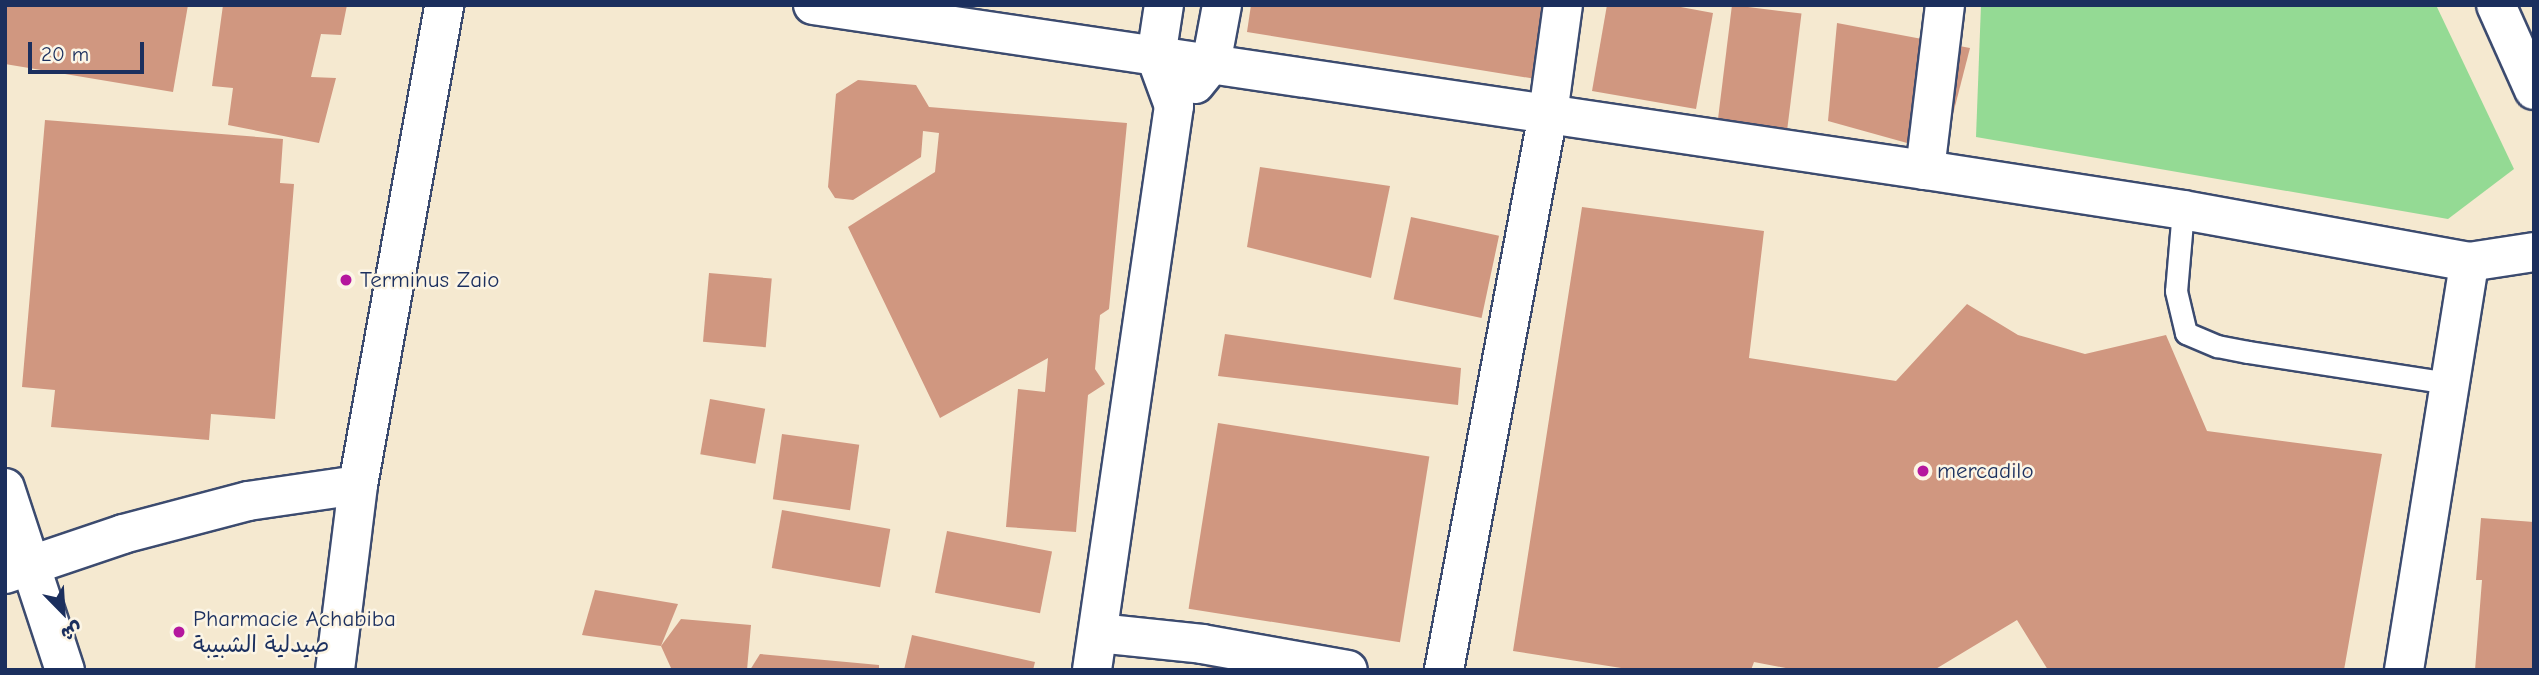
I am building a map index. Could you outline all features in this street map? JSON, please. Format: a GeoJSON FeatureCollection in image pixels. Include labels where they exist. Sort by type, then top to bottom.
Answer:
{"type":"FeatureCollection","features":[{"type":"Feature","properties":{"kind":"street"},"geometry":{"type":"LineString","coordinates":[[335,670],[358,485],[444,5]]}},
{"type":"Feature","properties":{"kind":"street"},"geometry":{"type":"LineString","coordinates":[[813,5],[2183,210],[2469,262],[2534,252]]}},
{"type":"Feature","properties":{"kind":"street"},"geometry":{"type":"LineString","coordinates":[[1164,5],[1156,57],[1174,106],[1095,651],[1202,644],[1348,670]]}},
{"type":"Feature","properties":{"kind":"street"},"geometry":{"type":"LineString","coordinates":[[1174,106],[1211,64],[1222,5]]}},
{"type":"Feature","properties":{"kind":"street"},"geometry":{"type":"LineString","coordinates":[[1444,670],[1548,114],[1563,5]]}},
{"type":"Feature","properties":{"kind":"street"},"geometry":{"type":"LineString","coordinates":[[1925,170],[1945,5]]}},
{"type":"Feature","properties":{"kind":"street"},"geometry":{"type":"LineString","coordinates":[[2496,5],[2534,90]]}},
{"type":"Feature","properties":{"kind":"street"},"geometry":{"type":"LineString","coordinates":[[2404,670],[2469,262]]}},
{"type":"Feature","properties":{"kind":"street"},"geometry":{"type":"LineString","coordinates":[[19,569],[248,501],[358,485]]}},
{"type":"Feature","properties":{"kind":"street"},"geometry":{"type":"LineString","coordinates":[[5,488],[19,569],[65,670]]}},
{"type":"Feature","properties":{"kind":"lane"},"geometry":{"type":"LineString","coordinates":[[2183,210],[2176,291],[2186,333],[2227,348],[2448,383]]}},
{"type":"Feature","properties":{"kind":"green space"},"geometry":{"type":"Polygon","coordinates":[[[1981,5],[2436,5],[2514,169],[2448,219],[1976,137],[1981,5]]]}},
{"type":"Feature","properties":{"kind":"building"},"geometry":{"type":"Polygon","coordinates":[[[5,5],[188,5],[173,92],[5,64],[5,5]]]}},
{"type":"Feature","properties":{"kind":"building"},"geometry":{"type":"Polygon","coordinates":[[[223,5],[347,5],[341,35],[321,34],[311,77],[336,78],[319,143],[228,125],[233,88],[212,86],[223,5]]]}},
{"type":"Feature","properties":{"kind":"building"},"geometry":{"type":"Polygon","coordinates":[[[1251,5],[1556,5],[1542,80],[1247,32],[1251,5]]]}},
{"type":"Feature","properties":{"kind":"building"},"geometry":{"type":"Polygon","coordinates":[[[1607,5],[1670,5],[1713,13],[1696,109],[1592,91],[1607,5]]]}},
{"type":"Feature","properties":{"kind":"building"},"geometry":{"type":"Polygon","coordinates":[[[1732,5],[1801,14],[1787,135],[1717,126],[1732,5]]]}},
{"type":"Feature","properties":{"kind":"building"},"geometry":{"type":"Polygon","coordinates":[[[1837,23],[1970,48],[1943,153],[1828,121],[1837,23]]]}},
{"type":"Feature","properties":{"kind":"building"},"geometry":{"type":"Polygon","coordinates":[[[858,80],[916,85],[929,107],[1127,123],[1109,309],[1100,315],[1095,369],[1105,384],[1088,395],[1076,532],[1006,527],[1018,389],[1045,392],[1048,358],[940,418],[848,227],[935,172],[939,133],[923,131],[921,157],[853,200],[835,198],[828,187],[836,94],[858,80]]]}},
{"type":"Feature","properties":{"kind":"building"},"geometry":{"type":"Polygon","coordinates":[[[45,120],[283,139],[280,183],[294,184],[275,419],[211,414],[209,440],[51,427],[55,390],[22,387],[45,120]]]}},
{"type":"Feature","properties":{"kind":"building"},"geometry":{"type":"Polygon","coordinates":[[[1260,167],[1390,186],[1371,278],[1247,247],[1260,167]]]}},
{"type":"Feature","properties":{"kind":"building"},"geometry":{"type":"Polygon","coordinates":[[[1582,207],[1764,231],[1749,358],[1896,381],[1967,304],[2018,335],[2085,354],[2166,335],[2207,431],[2382,454],[2344,670],[2048,670],[2017,620],[1934,670],[1796,670],[1754,662],[1751,670],[1634,670],[1513,651],[1582,207]]]}},
{"type":"Feature","properties":{"kind":"building"},"geometry":{"type":"Polygon","coordinates":[[[1411,217],[1499,236],[1482,318],[1394,299],[1411,217]]]}},
{"type":"Feature","properties":{"kind":"building"},"geometry":{"type":"Polygon","coordinates":[[[709,273],[772,278],[766,347],[703,342],[709,273]]]}},
{"type":"Feature","properties":{"kind":"building"},"geometry":{"type":"Polygon","coordinates":[[[1225,334],[1461,368],[1458,405],[1218,376],[1225,334]]]}},
{"type":"Feature","properties":{"kind":"building"},"geometry":{"type":"Polygon","coordinates":[[[710,399],[765,409],[755,464],[700,454],[710,399]]]}},
{"type":"Feature","properties":{"kind":"building"},"geometry":{"type":"Polygon","coordinates":[[[1218,423],[1429,456],[1400,642],[1189,609],[1218,423]]]}},
{"type":"Feature","properties":{"kind":"building"},"geometry":{"type":"Polygon","coordinates":[[[782,434],[859,445],[850,510],[773,499],[782,434]]]}},
{"type":"Feature","properties":{"kind":"building"},"geometry":{"type":"Polygon","coordinates":[[[782,510],[890,529],[880,587],[772,568],[782,510]]]}},
{"type":"Feature","properties":{"kind":"building"},"geometry":{"type":"Polygon","coordinates":[[[2481,518],[2534,522],[2534,670],[2475,670],[2482,580],[2476,580],[2481,518]]]}},
{"type":"Feature","properties":{"kind":"building"},"geometry":{"type":"Polygon","coordinates":[[[947,531],[1052,551],[1040,613],[935,593],[947,531]]]}},
{"type":"Feature","properties":{"kind":"building"},"geometry":{"type":"Polygon","coordinates":[[[595,590],[678,604],[661,646],[582,635],[595,590]]]}},
{"type":"Feature","properties":{"kind":"building"},"geometry":{"type":"Polygon","coordinates":[[[681,619],[751,625],[747,670],[671,668],[661,646],[681,619]]]}},
{"type":"Feature","properties":{"kind":"building"},"geometry":{"type":"Polygon","coordinates":[[[912,635],[1035,662],[1033,670],[904,670],[912,635]]]}},
{"type":"Feature","properties":{"kind":"building"},"geometry":{"type":"Polygon","coordinates":[[[760,654],[879,665],[879,670],[750,670],[760,654]]]}},
{"type":"Feature","properties":{"kind":"building"},"geometry":{"type":"Polygon","coordinates":[[[1239,661],[1241,670],[1202,670],[1202,669],[1239,661]]]}},
{"type":"Feature","properties":{"kind":"place","name":"Terminus Zaio"},"geometry":{"type":"Point","coordinates":[346,280]}},
{"type":"Feature","properties":{"kind":"place","name":"mercadilo"},"geometry":{"type":"Point","coordinates":[1923,471]}},
{"type":"Feature","properties":{"kind":"place","name":"Pharmacie Achabiba صيدلية الشبيبة"},"geometry":{"type":"Point","coordinates":[179,632]}}]}
